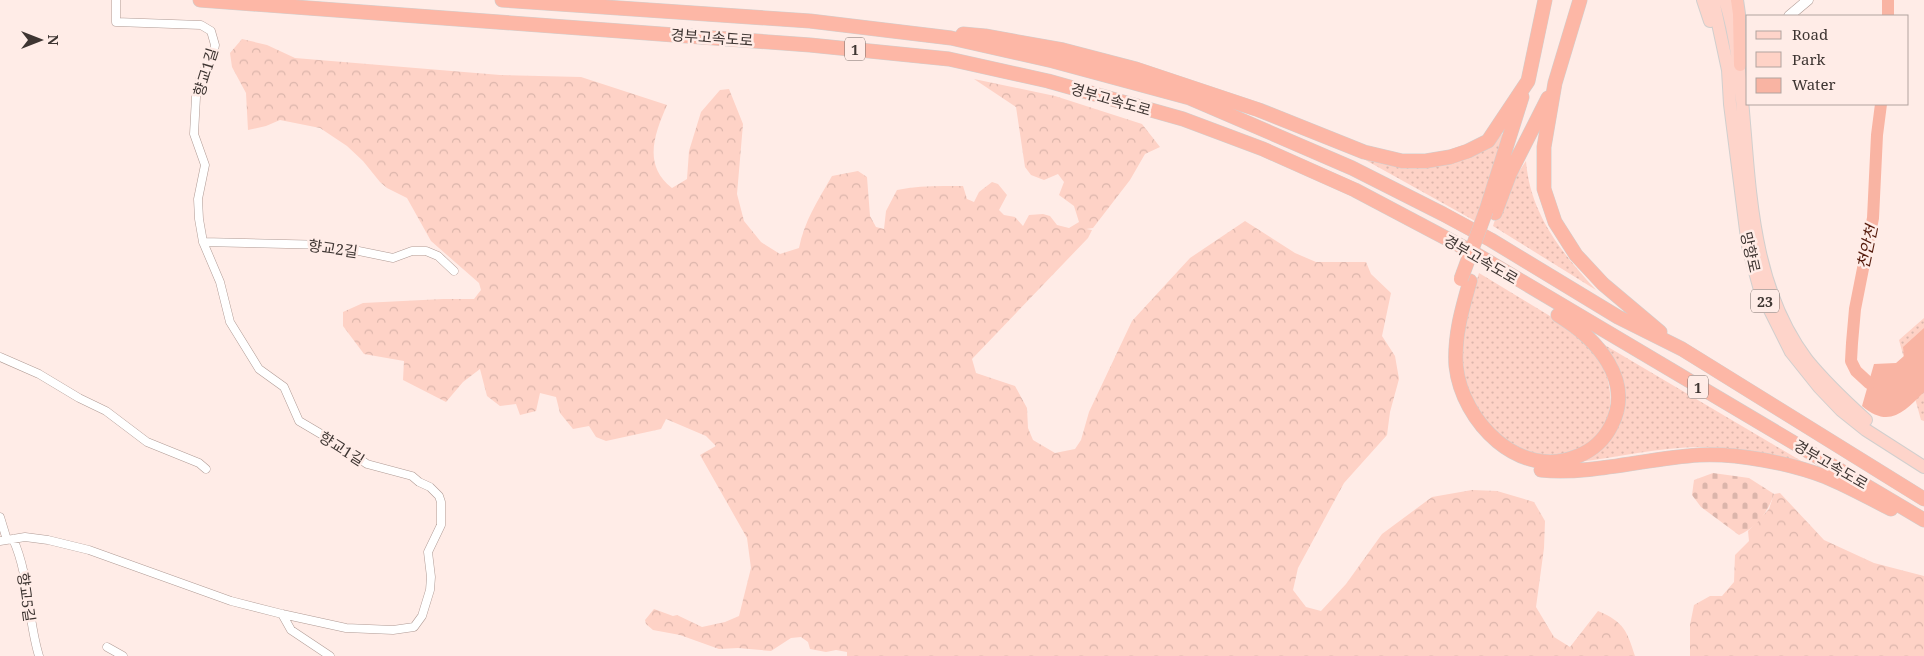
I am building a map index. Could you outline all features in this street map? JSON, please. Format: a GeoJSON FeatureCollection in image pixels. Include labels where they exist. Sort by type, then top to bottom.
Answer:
{"type":"FeatureCollection","features":[{"type":"Feature","properties":{"kind":"highway","name":"경부고속도로"},"geometry":{"type":"LineString","coordinates":[[200,0],[810,45],[949,59],[1048,81],[1183,119],[1263,149],[1355,190],[1474,253],[1924,520]]}},
{"type":"Feature","properties":{"kind":"highway","name":"경부고속도로"},"geometry":{"type":"LineString","coordinates":[[502,0],[810,21],[951,38],[1054,61],[1190,98],[1352,168],[1443,214],[1499,245],[1618,317],[1682,349],[1924,499]]}},
{"type":"Feature","properties":{"kind":"highway"},"geometry":{"type":"LineString","coordinates":[[810,21],[984,36],[1064,50],[1136,69],[1204,91],[1309,129],[1364,152],[1402,161],[1437,160],[1468,151],[1488,141],[1528,81],[1545,0]]}},
{"type":"Feature","properties":{"kind":"highway"},"geometry":{"type":"LineString","coordinates":[[1555,0],[1528,81],[1490,213],[1466,280],[1453,305],[1448,337],[1451,381],[1457,398],[1472,426],[1491,448],[1511,461],[1537,470],[1552,471],[1700,455],[1729,455],[1759,459],[1825,477],[1924,526]]}},
{"type":"Feature","properties":{"kind":"highway"},"geometry":{"type":"LineString","coordinates":[[1580,0],[1555,83],[1544,147],[1543,176],[1548,203],[1555,222],[1576,255],[1603,284],[1682,349]]}},
{"type":"Feature","properties":{"kind":"highway"},"geometry":{"type":"LineString","coordinates":[[1738,0],[1744,40],[1738,64]]}},
{"type":"Feature","properties":{"kind":"highway"},"geometry":{"type":"LineString","coordinates":[[1738,0],[1746,20]]}},
{"type":"Feature","properties":{"kind":"highway"},"geometry":{"type":"LineString","coordinates":[[1490,213],[1555,83]]}},
{"type":"Feature","properties":{"kind":"highway"},"geometry":{"type":"LineString","coordinates":[[1355,190],[1443,246],[1573,324],[1594,343],[1612,367],[1618,392],[1618,402],[1617,410],[1608,431],[1590,451],[1557,462],[1532,460],[1521,457],[1502,445],[1478,421],[1461,386],[1456,357],[1458,322],[1466,280]]}},
{"type":"Feature","properties":{"kind":"main road"},"geometry":{"type":"LineString","coordinates":[[1703,0],[1715,35],[1722,75],[1730,104]]}},
{"type":"Feature","properties":{"kind":"main road","name":"망향로"},"geometry":{"type":"LineString","coordinates":[[1713,0],[1738,64],[1730,104],[1748,246],[1760,290],[1791,352],[1841,410],[1866,430],[1924,467]]}},
{"type":"Feature","properties":{"kind":"main road","name":"망향로"},"geometry":{"type":"LineString","coordinates":[[1725,0],[1738,64],[1747,161],[1760,258],[1777,308],[1807,359],[1830,386],[1869,423],[1924,457]]}},
{"type":"Feature","properties":{"kind":"street","name":"향교1길"},"geometry":{"type":"LineString","coordinates":[[7,540],[24,537],[48,540],[88,550],[231,601],[346,628],[393,630],[414,627],[422,616],[430,590],[431,577],[428,552],[442,525],[441,502],[435,491],[412,476],[367,464],[299,421],[284,387],[259,369],[232,328],[220,282],[203,242],[198,207],[205,165],[196,141],[194,128],[200,79],[215,45],[211,31],[201,25],[116,22],[116,0]]}},
{"type":"Feature","properties":{"kind":"street"},"geometry":{"type":"LineString","coordinates":[[1791,15],[1808,0]]}},
{"type":"Feature","properties":{"kind":"street"},"geometry":{"type":"LineString","coordinates":[[1728,14],[1736,34],[1744,40]]}},
{"type":"Feature","properties":{"kind":"street","name":"향교2길"},"geometry":{"type":"LineString","coordinates":[[203,242],[329,245],[393,258],[412,251],[426,251],[438,256],[454,271]]}},
{"type":"Feature","properties":{"kind":"street"},"geometry":{"type":"LineString","coordinates":[[0,358],[39,374],[79,398],[106,411],[147,442],[199,463],[206,469]]}},
{"type":"Feature","properties":{"kind":"street"},"geometry":{"type":"LineString","coordinates":[[0,517],[7,540]]}},
{"type":"Feature","properties":{"kind":"street","name":"향교5길"},"geometry":{"type":"LineString","coordinates":[[7,540],[20,555],[25,574],[33,636],[39,656]]}},
{"type":"Feature","properties":{"kind":"street"},"geometry":{"type":"LineString","coordinates":[[282,614],[291,630],[330,656]]}},
{"type":"Feature","properties":{"kind":"street"},"geometry":{"type":"LineString","coordinates":[[107,647],[123,656]]}},
{"type":"Feature","properties":{"kind":"green space"},"geometry":{"type":"Polygon","coordinates":[[[242,39],[267,45],[295,58],[500,75],[581,77],[667,105],[655,138],[654,159],[663,179],[672,188],[687,179],[689,151],[701,112],[720,90],[729,89],[743,124],[737,194],[744,221],[761,242],[780,254],[799,248],[808,220],[832,176],[858,171],[867,177],[870,216],[876,227],[884,229],[886,211],[897,190],[905,188],[963,186],[967,199],[974,202],[979,192],[992,182],[998,184],[1007,195],[999,210],[1004,215],[1015,217],[1023,226],[1029,215],[1043,214],[1050,216],[1057,225],[1069,228],[1079,222],[1074,206],[1059,195],[1064,182],[1058,174],[1044,180],[1031,175],[1025,167],[1016,107],[974,79],[1055,96],[1142,124],[1160,147],[1145,154],[1130,180],[1093,228],[1086,229],[1092,230],[1088,238],[972,359],[976,373],[1015,386],[1027,408],[1028,428],[1033,440],[1055,453],[1075,449],[1081,440],[1089,412],[1132,321],[1190,258],[1245,221],[1295,253],[1316,262],[1366,262],[1371,274],[1391,293],[1382,336],[1395,356],[1399,379],[1390,412],[1387,435],[1344,483],[1298,568],[1293,590],[1306,607],[1321,611],[1346,584],[1382,534],[1432,497],[1472,490],[1497,491],[1534,502],[1545,521],[1544,548],[1536,607],[1554,637],[1570,647],[1598,611],[1619,623],[1630,640],[1635,656],[847,656],[847,652],[836,650],[826,652],[810,649],[808,642],[801,637],[791,638],[771,651],[738,648],[719,649],[680,635],[653,630],[646,624],[645,620],[654,609],[673,616],[677,615],[702,627],[725,622],[739,616],[751,568],[747,538],[700,455],[716,446],[706,436],[666,419],[661,429],[606,441],[596,437],[589,426],[573,429],[560,413],[556,397],[540,393],[536,411],[520,415],[516,404],[500,406],[487,396],[480,369],[463,382],[446,402],[403,380],[404,361],[364,354],[343,326],[343,312],[363,303],[474,299],[481,290],[479,283],[431,241],[407,198],[387,188],[347,146],[320,128],[280,120],[266,126],[248,130],[246,93],[232,67],[230,53],[242,39]]]}},
{"type":"Feature","properties":{"kind":"green space"},"geometry":{"type":"Polygon","coordinates":[[[1503,134],[1504,138],[1475,221],[1351,152],[1446,165],[1471,155],[1493,138],[1503,134]]]}},
{"type":"Feature","properties":{"kind":"green space"},"geometry":{"type":"Polygon","coordinates":[[[1526,161],[1534,198],[1550,232],[1571,262],[1596,290],[1493,226],[1503,195],[1526,161]]]}},
{"type":"Feature","properties":{"kind":"green space"},"geometry":{"type":"Polygon","coordinates":[[[1479,273],[1573,330],[1601,363],[1609,384],[1609,411],[1604,426],[1594,439],[1581,448],[1566,454],[1550,456],[1533,454],[1517,448],[1491,427],[1467,394],[1460,356],[1468,314],[1479,273]]]}},
{"type":"Feature","properties":{"kind":"green space"},"geometry":{"type":"Polygon","coordinates":[[[1924,318],[1924,421],[1921,420],[1899,340],[1924,318]]]}},
{"type":"Feature","properties":{"kind":"green space"},"geometry":{"type":"Polygon","coordinates":[[[1603,344],[1803,462],[1754,452],[1690,447],[1579,462],[1617,425],[1614,363],[1603,344]]]}},
{"type":"Feature","properties":{"kind":"green space"},"geometry":{"type":"Polygon","coordinates":[[[1713,473],[1749,478],[1774,494],[1769,507],[1761,518],[1751,528],[1739,535],[1701,507],[1692,495],[1694,480],[1713,473]]]}},
{"type":"Feature","properties":{"kind":"green space"},"geometry":{"type":"Polygon","coordinates":[[[1780,493],[1824,540],[1874,563],[1924,576],[1924,656],[1690,656],[1690,625],[1694,605],[1710,596],[1722,596],[1734,582],[1735,555],[1749,541],[1748,531],[1769,509],[1774,494],[1780,493]]]}},
{"type":"Feature","properties":{"kind":"water"},"geometry":{"type":"Polygon","coordinates":[[[1924,328],[1924,392],[1910,406],[1896,415],[1888,417],[1872,413],[1862,406],[1874,364],[1896,363],[1904,356],[1903,347],[1924,328]]]}},
{"type":"Feature","properties":{"kind":"waterway","name":"천안천"},"geometry":{"type":"LineString","coordinates":[[1888,0],[1888,15]]}},
{"type":"Feature","properties":{"kind":"waterway","name":"천안천"},"geometry":{"type":"LineString","coordinates":[[1869,383],[1856,371],[1851,361],[1855,309],[1873,218],[1877,135],[1881,105]]}}]}
